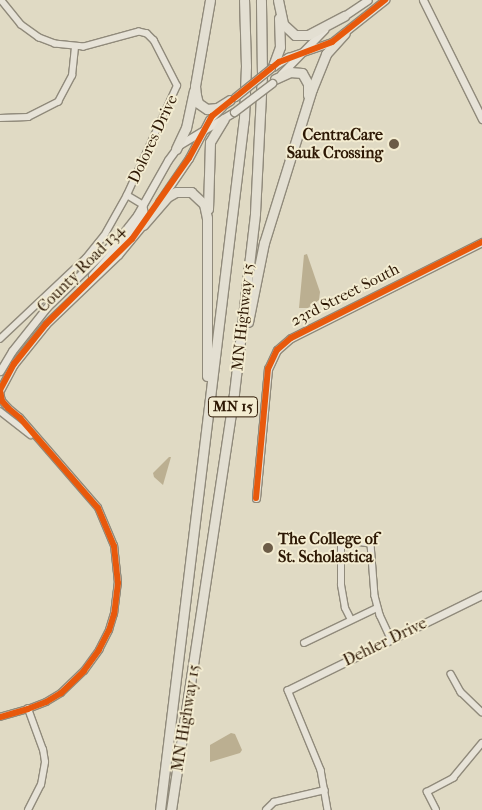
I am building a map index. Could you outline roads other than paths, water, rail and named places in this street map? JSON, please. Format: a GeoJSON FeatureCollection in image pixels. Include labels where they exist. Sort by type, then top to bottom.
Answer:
{"type":"FeatureCollection","features":[{"type":"Feature","properties":{"kind":"highway"},"geometry":{"type":"LineString","coordinates":[[176,149],[186,128],[210,0]]}},
{"type":"Feature","properties":{"kind":"highway","name":"MN Highway 15"},"geometry":{"type":"LineString","coordinates":[[160,810],[244,118],[246,66],[244,0]]}},
{"type":"Feature","properties":{"kind":"highway","name":"MN Highway 15"},"geometry":{"type":"LineString","coordinates":[[171,810],[234,393],[258,173],[262,75],[261,0]]}},
{"type":"Feature","properties":{"kind":"highway"},"geometry":{"type":"LineString","coordinates":[[278,2],[286,28],[300,36],[317,31],[344,16]]}},
{"type":"Feature","properties":{"kind":"highway"},"geometry":{"type":"LineString","coordinates":[[272,67],[280,47],[278,2]]}},
{"type":"Feature","properties":{"kind":"highway"},"geometry":{"type":"LineString","coordinates":[[234,393],[264,243],[305,113],[326,54],[345,33]]}},
{"type":"Feature","properties":{"kind":"highway"},"geometry":{"type":"LineString","coordinates":[[274,81],[290,72],[299,72],[304,75],[309,89],[305,113]]}},
{"type":"Feature","properties":{"kind":"highway"},"geometry":{"type":"LineString","coordinates":[[195,86],[198,103],[203,107],[214,109],[232,98]]}},
{"type":"Feature","properties":{"kind":"highway"},"geometry":{"type":"LineString","coordinates":[[207,242],[209,148],[213,136],[224,119]]}},
{"type":"Feature","properties":{"kind":"highway"},"geometry":{"type":"LineString","coordinates":[[143,225],[172,194],[182,190],[191,192],[201,200],[206,210],[208,338],[205,438]]}},
{"type":"Feature","properties":{"kind":"street","name":"Dolores Drive"},"geometry":{"type":"LineString","coordinates":[[0,339],[97,246],[114,221],[127,195],[177,86],[154,41],[143,32],[95,45],[75,47],[48,42],[30,32],[14,17],[1,0]]}},
{"type":"Feature","properties":{"kind":"street","name":"County Road 134"},"geometry":{"type":"LineString","coordinates":[[0,371],[12,351],[47,307],[114,244],[131,224],[176,149],[184,141],[224,119],[274,81],[304,52],[321,32],[368,0]]}},
{"type":"Feature","properties":{"kind":"street","name":"County Road 134"},"geometry":{"type":"LineString","coordinates":[[0,392],[14,364],[46,324],[118,255],[143,225],[189,158],[208,120],[232,98],[272,67],[288,57],[332,42],[385,0]]}},
{"type":"Feature","properties":{"kind":"street"},"geometry":{"type":"LineString","coordinates":[[423,0],[482,119]]}},
{"type":"Feature","properties":{"kind":"street"},"geometry":{"type":"LineString","coordinates":[[0,118],[28,117],[58,102],[72,76],[75,47]]}},
{"type":"Feature","properties":{"kind":"street"},"geometry":{"type":"LineString","coordinates":[[74,296],[133,230],[144,214],[142,204],[127,195]]}},
{"type":"Feature","properties":{"kind":"street","name":"23rd Street South"},"geometry":{"type":"LineString","coordinates":[[256,498],[268,369],[278,350],[291,338],[482,242]]}},
{"type":"Feature","properties":{"kind":"street"},"geometry":{"type":"LineString","coordinates":[[0,392],[2,401],[86,492],[98,508],[114,546],[118,583],[114,614],[109,630],[94,659],[61,693],[28,710],[0,717]]}},
{"type":"Feature","properties":{"kind":"street"},"geometry":{"type":"LineString","coordinates":[[0,411],[35,438]]}},
{"type":"Feature","properties":{"kind":"street"},"geometry":{"type":"LineString","coordinates":[[350,620],[345,608],[341,586],[341,539],[371,544],[377,608],[391,639]]}},
{"type":"Feature","properties":{"kind":"street","name":"Dehler Drive"},"geometry":{"type":"LineString","coordinates":[[288,690],[482,595]]}},
{"type":"Feature","properties":{"kind":"street"},"geometry":{"type":"LineString","coordinates":[[304,643],[377,608]]}},
{"type":"Feature","properties":{"kind":"street"},"geometry":{"type":"LineString","coordinates":[[451,674],[461,692],[482,712]]}},
{"type":"Feature","properties":{"kind":"street"},"geometry":{"type":"LineString","coordinates":[[288,690],[314,751],[326,790],[328,810]]}},
{"type":"Feature","properties":{"kind":"street"},"geometry":{"type":"LineString","coordinates":[[28,710],[43,750],[45,762],[41,785],[28,810]]}},
{"type":"Feature","properties":{"kind":"street"},"geometry":{"type":"LineString","coordinates":[[436,810],[427,792],[452,778],[482,743]]}},
{"type":"Feature","properties":{"kind":"street"},"geometry":{"type":"LineString","coordinates":[[266,810],[274,802],[326,790]]}},
{"type":"Feature","properties":{"kind":"place","name":"CentraCare Sauk Crossing"},"geometry":{"type":"Point","coordinates":[394,144]}},
{"type":"Feature","properties":{"kind":"place","name":"The College of St. Scholastica"},"geometry":{"type":"Point","coordinates":[268,548]}}]}
